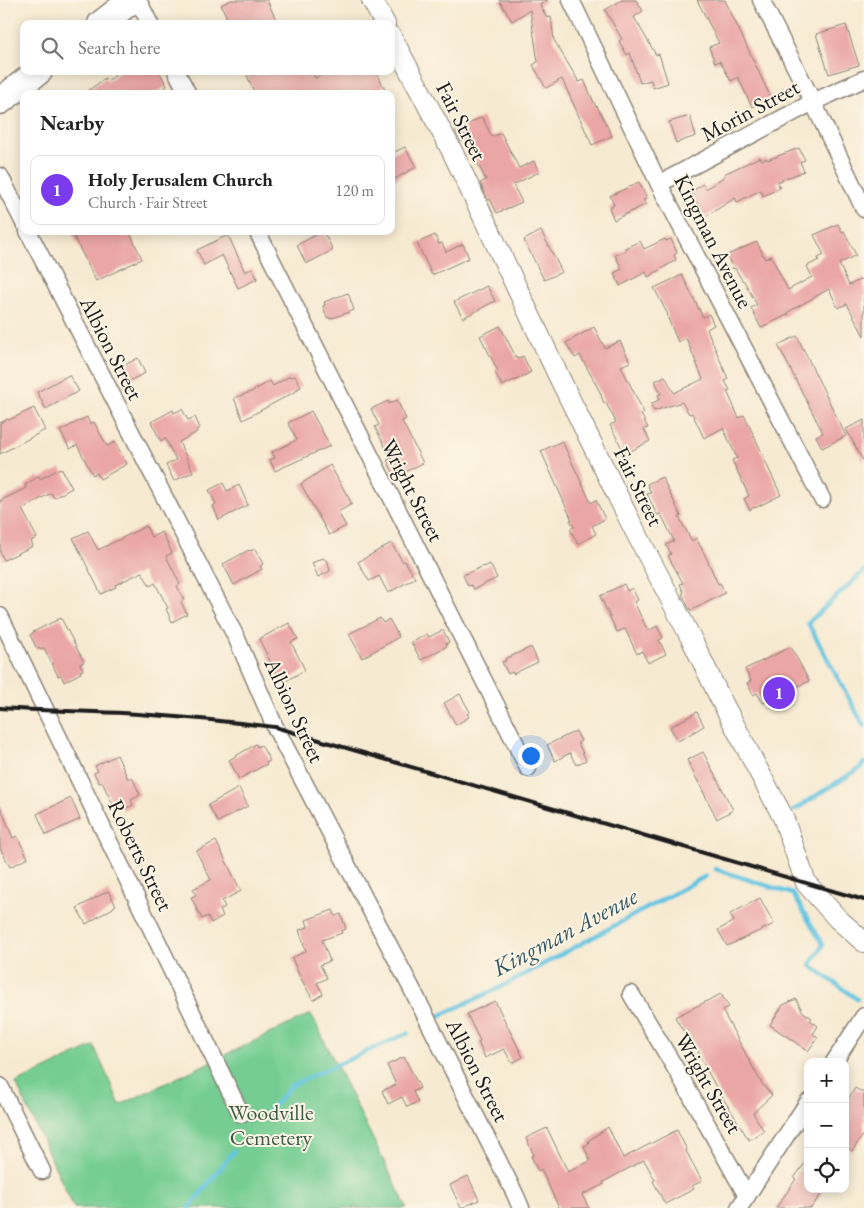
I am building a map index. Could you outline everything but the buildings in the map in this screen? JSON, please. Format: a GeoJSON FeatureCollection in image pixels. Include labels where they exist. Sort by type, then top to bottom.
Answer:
{"type":"FeatureCollection","features":[{"type":"Feature","properties":{"kind":"main road"},"geometry":{"type":"LineString","coordinates":[[106,20],[132,0]]}},
{"type":"Feature","properties":{"kind":"main road"},"geometry":{"type":"LineString","coordinates":[[0,101],[34,75]]}},
{"type":"Feature","properties":{"kind":"street"},"geometry":{"type":"LineString","coordinates":[[138,0],[148,20]]}},
{"type":"Feature","properties":{"kind":"street"},"geometry":{"type":"LineString","coordinates":[[372,0],[383,20]]}},
{"type":"Feature","properties":{"kind":"street","name":"Kingman Avenue"},"geometry":{"type":"LineString","coordinates":[[571,0],[659,184],[822,499]]}},
{"type":"Feature","properties":{"kind":"street"},"geometry":{"type":"LineString","coordinates":[[761,0],[813,102],[864,209]]}},
{"type":"Feature","properties":{"kind":"street","name":"Fair Street"},"geometry":{"type":"LineString","coordinates":[[395,44],[452,151],[559,377],[632,525],[783,817],[806,883],[838,919],[864,942]]}},
{"type":"Feature","properties":{"kind":"street"},"geometry":{"type":"LineString","coordinates":[[178,75],[186,90]]}},
{"type":"Feature","properties":{"kind":"street","name":"Morin Street"},"geometry":{"type":"LineString","coordinates":[[659,184],[813,102],[864,79]]}},
{"type":"Feature","properties":{"kind":"street"},"geometry":{"type":"LineString","coordinates":[[0,176],[20,215]]}},
{"type":"Feature","properties":{"kind":"street","name":"Albion Street"},"geometry":{"type":"LineString","coordinates":[[30,235],[237,639],[275,727],[414,993],[521,1208]]}},
{"type":"Feature","properties":{"kind":"street","name":"Wright Street"},"geometry":{"type":"LineString","coordinates":[[259,235],[528,768]]}},
{"type":"Feature","properties":{"kind":"street","name":"Roberts Street"},"geometry":{"type":"LineString","coordinates":[[0,616],[241,1114]]}},
{"type":"Feature","properties":{"kind":"street","name":"Wright Street"},"geometry":{"type":"LineString","coordinates":[[631,994],[680,1076],[743,1202]]}},
{"type":"Feature","properties":{"kind":"street"},"geometry":{"type":"LineString","coordinates":[[837,1058],[864,1016]]}},
{"type":"Feature","properties":{"kind":"street"},"geometry":{"type":"LineString","coordinates":[[0,1086],[42,1171]]}},
{"type":"Feature","properties":{"kind":"street"},"geometry":{"type":"LineString","coordinates":[[743,1202],[807,1103]]}},
{"type":"Feature","properties":{"kind":"green space","name":"Woodville Cemetery"},"geometry":{"type":"Polygon","coordinates":[[[311,1014],[407,1208],[74,1208],[16,1083],[94,1046],[120,1105],[311,1014]]]}},
{"type":"Feature","properties":{"kind":"waterway","name":"Kingman Avenue"},"geometry":{"type":"LineString","coordinates":[[864,571],[808,623],[864,726]]}},
{"type":"Feature","properties":{"kind":"waterway","name":"Kingman Avenue"},"geometry":{"type":"LineString","coordinates":[[794,810],[860,768],[864,763]]}},
{"type":"Feature","properties":{"kind":"waterway"},"geometry":{"type":"LineString","coordinates":[[715,869],[793,894],[823,945],[810,965],[857,999]]}},
{"type":"Feature","properties":{"kind":"waterway","name":"Kingman Avenue"},"geometry":{"type":"LineString","coordinates":[[439,1016],[503,986],[706,876]]}},
{"type":"Feature","properties":{"kind":"waterway","name":"Kingman Avenue"},"geometry":{"type":"LineString","coordinates":[[263,1118],[292,1085],[408,1033]]}},
{"type":"Feature","properties":{"kind":"waterway","name":"Kingman Avenue"},"geometry":{"type":"LineString","coordinates":[[189,1208],[234,1151]]}},
{"type":"Feature","properties":{"kind":"railway"},"geometry":{"type":"LineString","coordinates":[[0,708],[141,714],[275,727],[864,900]]}},
{"type":"Feature","properties":{"kind":"place","name":"Holy Jerusalem Church"},"geometry":{"type":"Point","coordinates":[779,693]}}]}
